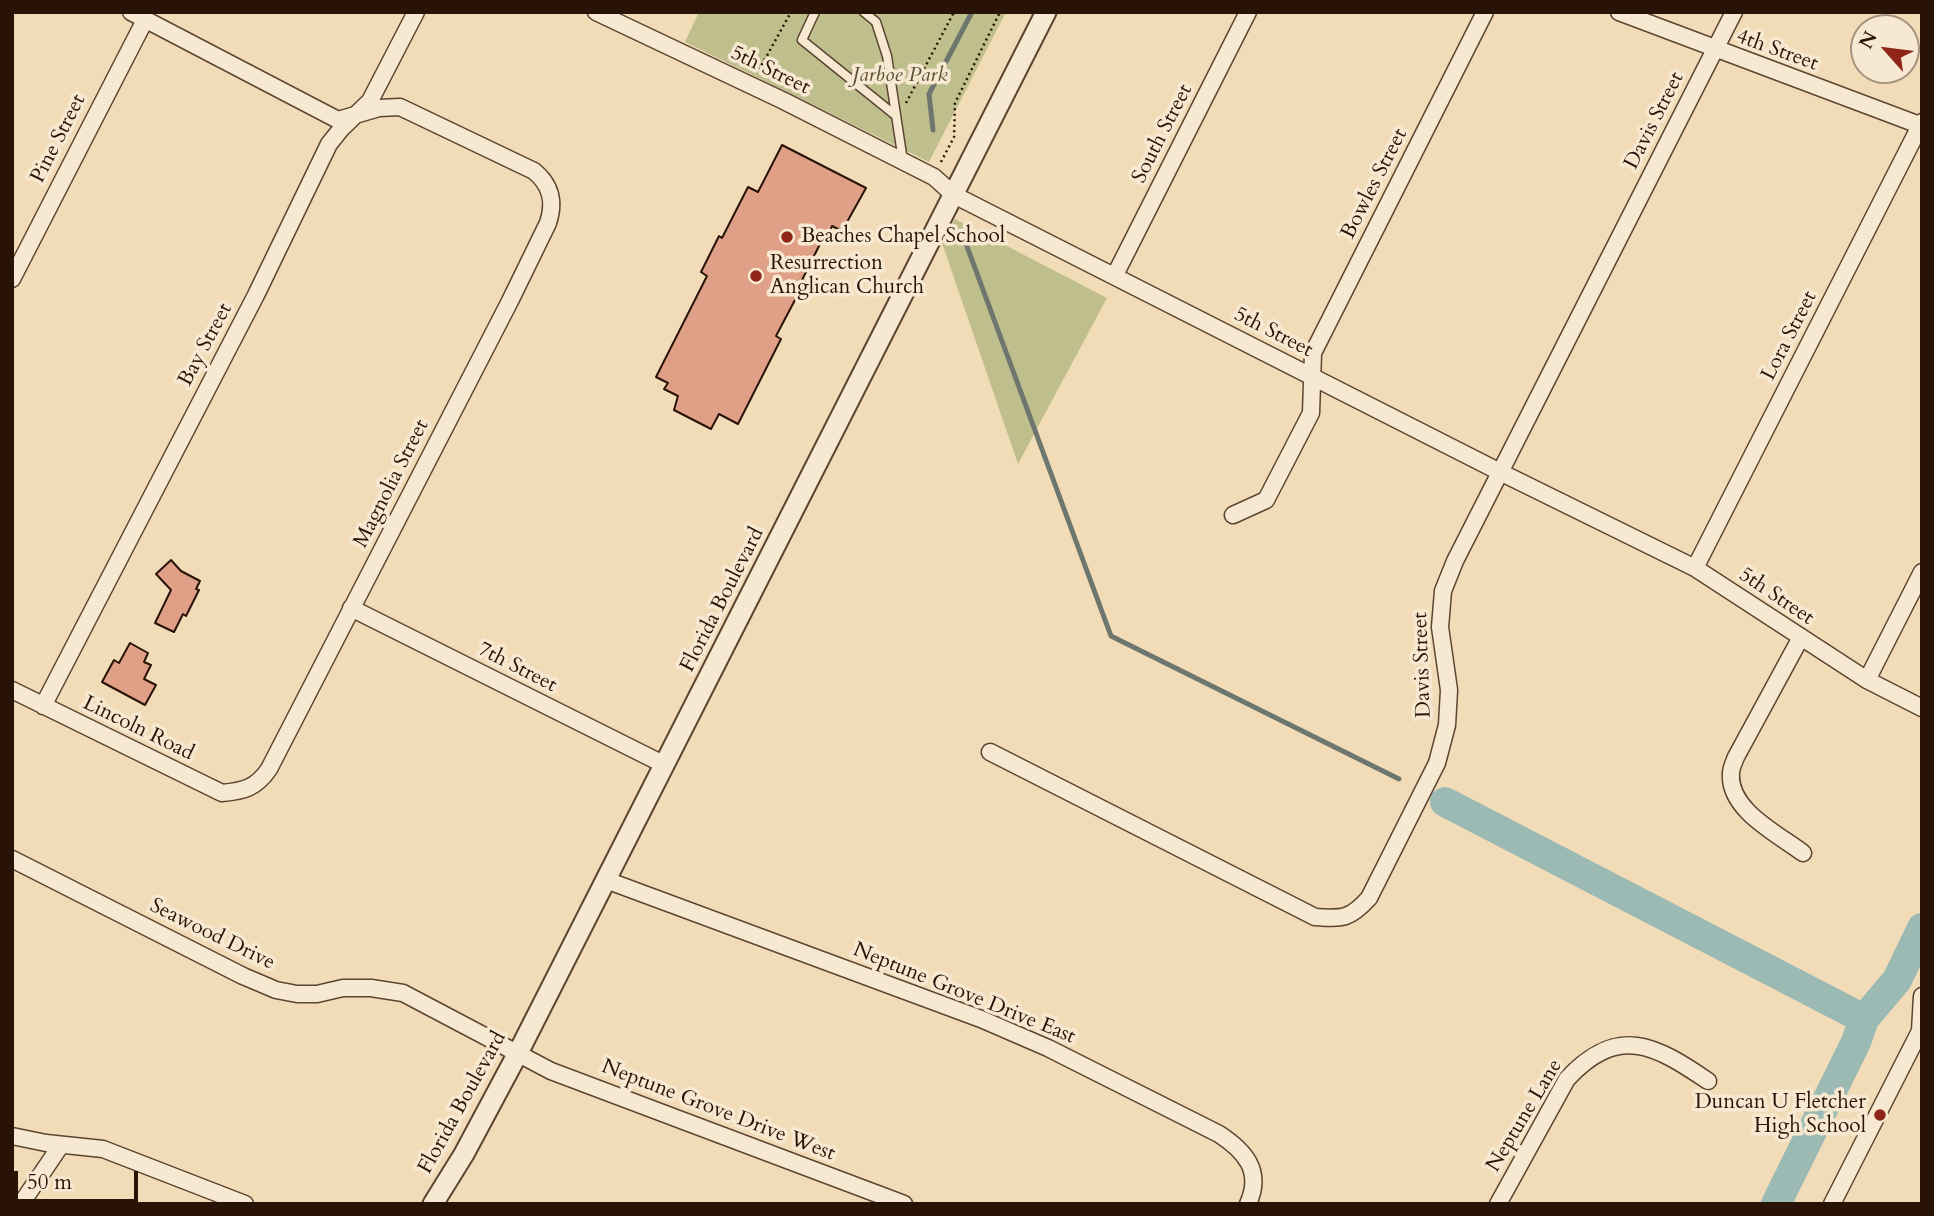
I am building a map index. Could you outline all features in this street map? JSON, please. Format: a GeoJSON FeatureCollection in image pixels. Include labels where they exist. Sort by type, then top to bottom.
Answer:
{"type":"FeatureCollection","features":[{"type":"Feature","properties":{"kind":"street","name":"Bay Street"},"geometry":{"type":"LineString","coordinates":[[43,706],[256,295],[329,144],[370,101],[416,12]]}},
{"type":"Feature","properties":{"kind":"street","name":"5th Street"},"geometry":{"type":"LineString","coordinates":[[596,12],[751,85],[934,177],[954,195],[1695,568],[1800,639],[1867,680],[1922,708]]}},
{"type":"Feature","properties":{"kind":"street","name":"Florida Boulevard"},"geometry":{"type":"LineString","coordinates":[[433,1204],[464,1154],[518,1053],[1046,12]]}},
{"type":"Feature","properties":{"kind":"street","name":"South Street"},"geometry":{"type":"LineString","coordinates":[[1115,275],[1248,12]]}},
{"type":"Feature","properties":{"kind":"street","name":"Bowles Street"},"geometry":{"type":"LineString","coordinates":[[1233,514],[1266,500],[1311,413],[1313,353],[1485,12]]}},
{"type":"Feature","properties":{"kind":"street","name":"4th Street"},"geometry":{"type":"LineString","coordinates":[[1619,12],[1714,50],[1921,125]]}},
{"type":"Feature","properties":{"kind":"street","name":"Davis Street"},"geometry":{"type":"LineString","coordinates":[[989,752],[1315,918],[1341,919],[1356,912],[1369,898],[1437,763],[1447,725],[1449,690],[1440,627],[1443,591],[1455,561],[1734,12]]}},
{"type":"Feature","properties":{"kind":"street"},"geometry":{"type":"LineString","coordinates":[[138,16],[338,120],[356,115]]}},
{"type":"Feature","properties":{"kind":"street","name":"Pine Street"},"geometry":{"type":"LineString","coordinates":[[12,279],[138,16]]}},
{"type":"Feature","properties":{"kind":"street","name":"Magnolia Street"},"geometry":{"type":"LineString","coordinates":[[248,789],[260,782],[269,769],[552,211],[548,187],[534,171],[400,107],[379,108],[356,115]]}},
{"type":"Feature","properties":{"kind":"street","name":"Lora Street"},"geometry":{"type":"LineString","coordinates":[[1695,568],[1921,125]]}},
{"type":"Feature","properties":{"kind":"street"},"geometry":{"type":"LineString","coordinates":[[1867,680],[1922,572]]}},
{"type":"Feature","properties":{"kind":"street","name":"7th Street"},"geometry":{"type":"LineString","coordinates":[[351,608],[665,765]]}},
{"type":"Feature","properties":{"kind":"street"},"geometry":{"type":"LineString","coordinates":[[1800,639],[1736,757],[1731,773],[1733,791],[1739,804],[1803,853]]}},
{"type":"Feature","properties":{"kind":"street","name":"Lincoln Road"},"geometry":{"type":"LineString","coordinates":[[12,690],[222,793],[248,789]]}},
{"type":"Feature","properties":{"kind":"street","name":"Seawood Drive"},"geometry":{"type":"LineString","coordinates":[[12,859],[243,976],[276,990],[317,994],[343,988],[371,988],[403,993],[518,1053]]}},
{"type":"Feature","properties":{"kind":"street","name":"Neptune Grove Drive East"},"geometry":{"type":"LineString","coordinates":[[606,880],[981,1020],[1048,1048],[1206,1127],[1238,1147],[1247,1159],[1254,1175],[1254,1188],[1248,1204]]}},
{"type":"Feature","properties":{"kind":"street"},"geometry":{"type":"LineString","coordinates":[[1832,1204],[1920,1031],[1922,996]]}},
{"type":"Feature","properties":{"kind":"street","name":"Neptune Lane"},"geometry":{"type":"LineString","coordinates":[[1505,1202],[1567,1079],[1583,1062],[1597,1053],[1616,1047],[1649,1047],[1671,1056],[1708,1081]]}},
{"type":"Feature","properties":{"kind":"street","name":"Neptune Grove Drive West"},"geometry":{"type":"LineString","coordinates":[[518,1053],[551,1071],[904,1204]]}},
{"type":"Feature","properties":{"kind":"street"},"geometry":{"type":"LineString","coordinates":[[12,1136],[103,1149],[245,1204]]}},
{"type":"Feature","properties":{"kind":"street"},"geometry":{"type":"LineString","coordinates":[[21,1204],[61,1145]]}},
{"type":"Feature","properties":{"kind":"lane"},"geometry":{"type":"LineString","coordinates":[[815,12],[802,40],[896,118]]}},
{"type":"Feature","properties":{"kind":"lane"},"geometry":{"type":"LineString","coordinates":[[864,12],[876,22],[887,56],[902,161]]}},
{"type":"Feature","properties":{"kind":"path"},"geometry":{"type":"LineString","coordinates":[[751,85],[791,12]]}},
{"type":"Feature","properties":{"kind":"path"},"geometry":{"type":"LineString","coordinates":[[896,118],[954,12]]}},
{"type":"Feature","properties":{"kind":"path"},"geometry":{"type":"LineString","coordinates":[[934,177],[954,137],[955,103],[1000,12]]}},
{"type":"Feature","properties":{"kind":"green space","name":"Jarboe Park"},"geometry":{"type":"Polygon","coordinates":[[[699,12],[1006,12],[929,162],[685,42],[699,12]]]}},
{"type":"Feature","properties":{"kind":"green space"},"geometry":{"type":"Polygon","coordinates":[[[955,219],[1107,298],[1018,464],[942,243],[955,219]]]}},
{"type":"Feature","properties":{"kind":"building"},"geometry":{"type":"Polygon","coordinates":[[[782,145],[866,188],[842,231],[832,226],[830,231],[827,230],[802,280],[805,281],[776,336],[781,339],[738,424],[719,414],[711,429],[674,410],[678,396],[664,389],[668,383],[656,377],[707,276],[701,272],[719,236],[722,238],[748,187],[758,192],[782,145]]]}},
{"type":"Feature","properties":{"kind":"building"},"geometry":{"type":"Polygon","coordinates":[[[171,560],[181,571],[200,581],[196,589],[199,590],[186,616],[183,614],[174,632],[155,623],[171,590],[156,574],[171,560]]]}},
{"type":"Feature","properties":{"kind":"building"},"geometry":{"type":"Polygon","coordinates":[[[130,643],[148,653],[144,662],[151,665],[144,679],[156,685],[145,705],[102,682],[114,660],[119,663],[130,643]]]}},
{"type":"Feature","properties":{"kind":"waterway"},"geometry":{"type":"LineString","coordinates":[[933,130],[929,94],[972,12]]}},
{"type":"Feature","properties":{"kind":"waterway"},"geometry":{"type":"LineString","coordinates":[[965,241],[1111,636],[1399,779]]}},
{"type":"Feature","properties":{"kind":"waterway"},"geometry":{"type":"LineString","coordinates":[[1445,802],[1864,1019],[1856,1042],[1776,1204]]}},
{"type":"Feature","properties":{"kind":"waterway"},"geometry":{"type":"LineString","coordinates":[[1864,1019],[1897,980],[1922,928]]}},
{"type":"Feature","properties":{"kind":"place","name":"Beaches Chapel School"},"geometry":{"type":"Point","coordinates":[787,237]}},
{"type":"Feature","properties":{"kind":"place","name":"Resurrection Anglican Church"},"geometry":{"type":"Point","coordinates":[756,276]}},
{"type":"Feature","properties":{"kind":"place","name":"Duncan U Fletcher High School"},"geometry":{"type":"Point","coordinates":[1880,1115]}}]}
